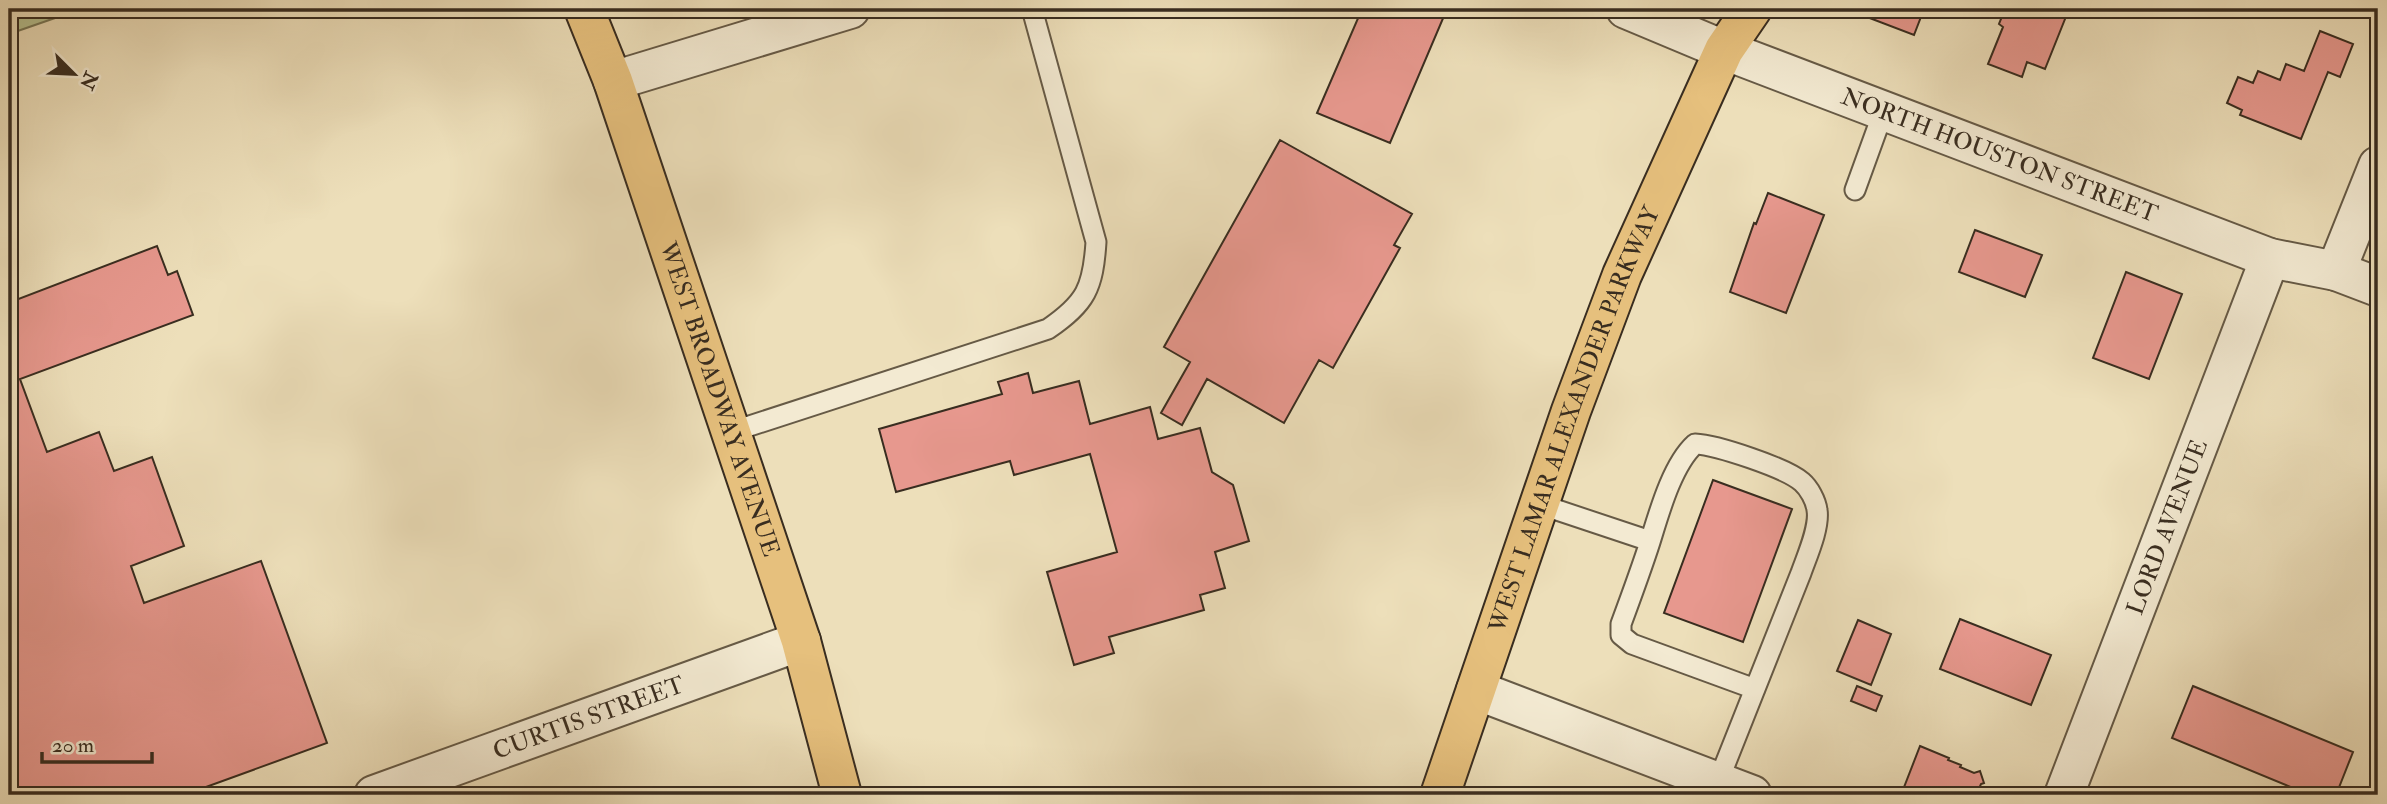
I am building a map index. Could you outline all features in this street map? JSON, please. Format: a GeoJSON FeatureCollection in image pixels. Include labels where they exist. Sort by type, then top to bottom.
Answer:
{"type":"FeatureCollection","features":[{"type":"Feature","properties":{"kind":"main road","name":"WEST BROADWAY AVENUE"},"geometry":{"type":"LineString","coordinates":[[584,9],[613,81],[801,641],[842,795]]}},
{"type":"Feature","properties":{"kind":"main road","name":"WEST LAMAR ALEXANDER PARKWAY"},"geometry":{"type":"LineString","coordinates":[[1724,50],[1733,9]]}},
{"type":"Feature","properties":{"kind":"main road","name":"WEST LAMAR ALEXANDER PARKWAY"},"geometry":{"type":"LineString","coordinates":[[1440,795],[1539,504],[1622,275],[1724,50],[1752,9]]}},
{"type":"Feature","properties":{"kind":"street"},"geometry":{"type":"LineString","coordinates":[[613,81],[850,9]]}},
{"type":"Feature","properties":{"kind":"street","name":"NORTH HOUSTON STREET"},"geometry":{"type":"LineString","coordinates":[[1626,9],[1724,50],[2270,258],[2336,271],[2378,287]]}},
{"type":"Feature","properties":{"kind":"street"},"geometry":{"type":"LineString","coordinates":[[2336,271],[2378,166]]}},
{"type":"Feature","properties":{"kind":"street","name":"LORD AVENUE"},"geometry":{"type":"LineString","coordinates":[[2064,795],[2270,258]]}},
{"type":"Feature","properties":{"kind":"street","name":"CURTIS STREET"},"geometry":{"type":"LineString","coordinates":[[374,795],[801,641]]}},
{"type":"Feature","properties":{"kind":"street"},"geometry":{"type":"LineString","coordinates":[[1475,690],[1735,789]]}},
{"type":"Feature","properties":{"kind":"lane"},"geometry":{"type":"LineString","coordinates":[[731,432],[1048,329],[1071,313],[1085,294],[1094,271],[1096,242],[1032,9]]}},
{"type":"Feature","properties":{"kind":"lane"},"geometry":{"type":"LineString","coordinates":[[1856,190],[1884,110]]}},
{"type":"Feature","properties":{"kind":"lane"},"geometry":{"type":"LineString","coordinates":[[1735,789],[1755,689],[1811,544],[1818,513],[1816,503],[1803,483],[1792,475],[1728,451],[1695,444],[1671,483],[1621,624],[1621,635],[1632,644],[1755,689]]}},
{"type":"Feature","properties":{"kind":"lane"},"geometry":{"type":"LineString","coordinates":[[1539,504],[1650,541]]}},
{"type":"Feature","properties":{"kind":"green space"},"geometry":{"type":"Polygon","coordinates":[[[9,9],[81,9],[9,34],[9,9]]]}},
{"type":"Feature","properties":{"kind":"building"},"geometry":{"type":"Polygon","coordinates":[[[1362,9],[1447,9],[1390,143],[1317,113],[1362,9]]]}},
{"type":"Feature","properties":{"kind":"building"},"geometry":{"type":"Polygon","coordinates":[[[1846,9],[1924,9],[1914,35],[1846,9]]]}},
{"type":"Feature","properties":{"kind":"building"},"geometry":{"type":"Polygon","coordinates":[[[2005,9],[2069,9],[2045,69],[2027,62],[2022,77],[1988,64],[2003,27],[1999,24],[2005,9]]]}},
{"type":"Feature","properties":{"kind":"building"},"geometry":{"type":"Polygon","coordinates":[[[2320,31],[2353,44],[2340,77],[2328,72],[2301,139],[2240,115],[2242,110],[2227,103],[2238,77],[2253,83],[2258,71],[2280,80],[2286,64],[2304,71],[2320,31]]]}},
{"type":"Feature","properties":{"kind":"building"},"geometry":{"type":"Polygon","coordinates":[[[1280,140],[1412,214],[1394,245],[1400,248],[1333,368],[1319,360],[1284,423],[1207,379],[1182,425],[1161,413],[1190,362],[1164,347],[1280,140]]]}},
{"type":"Feature","properties":{"kind":"building"},"geometry":{"type":"Polygon","coordinates":[[[1768,193],[1824,215],[1786,313],[1730,292],[1754,223],[1756,224],[1768,193]]]}},
{"type":"Feature","properties":{"kind":"building"},"geometry":{"type":"Polygon","coordinates":[[[1975,230],[2042,255],[2025,297],[1959,272],[1975,230]]]}},
{"type":"Feature","properties":{"kind":"building"},"geometry":{"type":"Polygon","coordinates":[[[157,246],[168,275],[177,271],[193,315],[20,379],[47,452],[99,432],[114,471],[152,457],[184,546],[131,566],[144,603],[261,561],[327,743],[184,795],[9,795],[9,280],[16,300],[157,246]]]}},
{"type":"Feature","properties":{"kind":"building"},"geometry":{"type":"Polygon","coordinates":[[[2126,272],[2182,294],[2149,379],[2093,358],[2126,272]]]}},
{"type":"Feature","properties":{"kind":"building"},"geometry":{"type":"Polygon","coordinates":[[[1028,373],[1033,393],[1079,381],[1090,424],[1150,407],[1158,439],[1200,428],[1212,472],[1233,485],[1249,541],[1215,552],[1225,588],[1200,595],[1204,610],[1109,637],[1114,653],[1074,665],[1047,572],[1117,552],[1090,454],[1014,475],[1010,461],[896,492],[879,429],[1002,394],[998,382],[1028,373]]]}},
{"type":"Feature","properties":{"kind":"building"},"geometry":{"type":"Polygon","coordinates":[[[1713,480],[1792,509],[1743,642],[1664,613],[1713,480]]]}},
{"type":"Feature","properties":{"kind":"building"},"geometry":{"type":"Polygon","coordinates":[[[1960,619],[2051,655],[2031,705],[1940,669],[1960,619]]]}},
{"type":"Feature","properties":{"kind":"building"},"geometry":{"type":"Polygon","coordinates":[[[1858,620],[1891,634],[1871,685],[1837,671],[1858,620]]]}},
{"type":"Feature","properties":{"kind":"building"},"geometry":{"type":"Polygon","coordinates":[[[1857,686],[1882,696],[1876,711],[1851,701],[1857,686]]]}},
{"type":"Feature","properties":{"kind":"building"},"geometry":{"type":"Polygon","coordinates":[[[2193,686],[2353,752],[2336,795],[2310,795],[2172,738],[2193,686]]]}},
{"type":"Feature","properties":{"kind":"building"},"geometry":{"type":"Polygon","coordinates":[[[1920,746],[1949,758],[1948,760],[1974,773],[1980,771],[1984,783],[1976,795],[1901,795],[1920,746]]]}}]}
